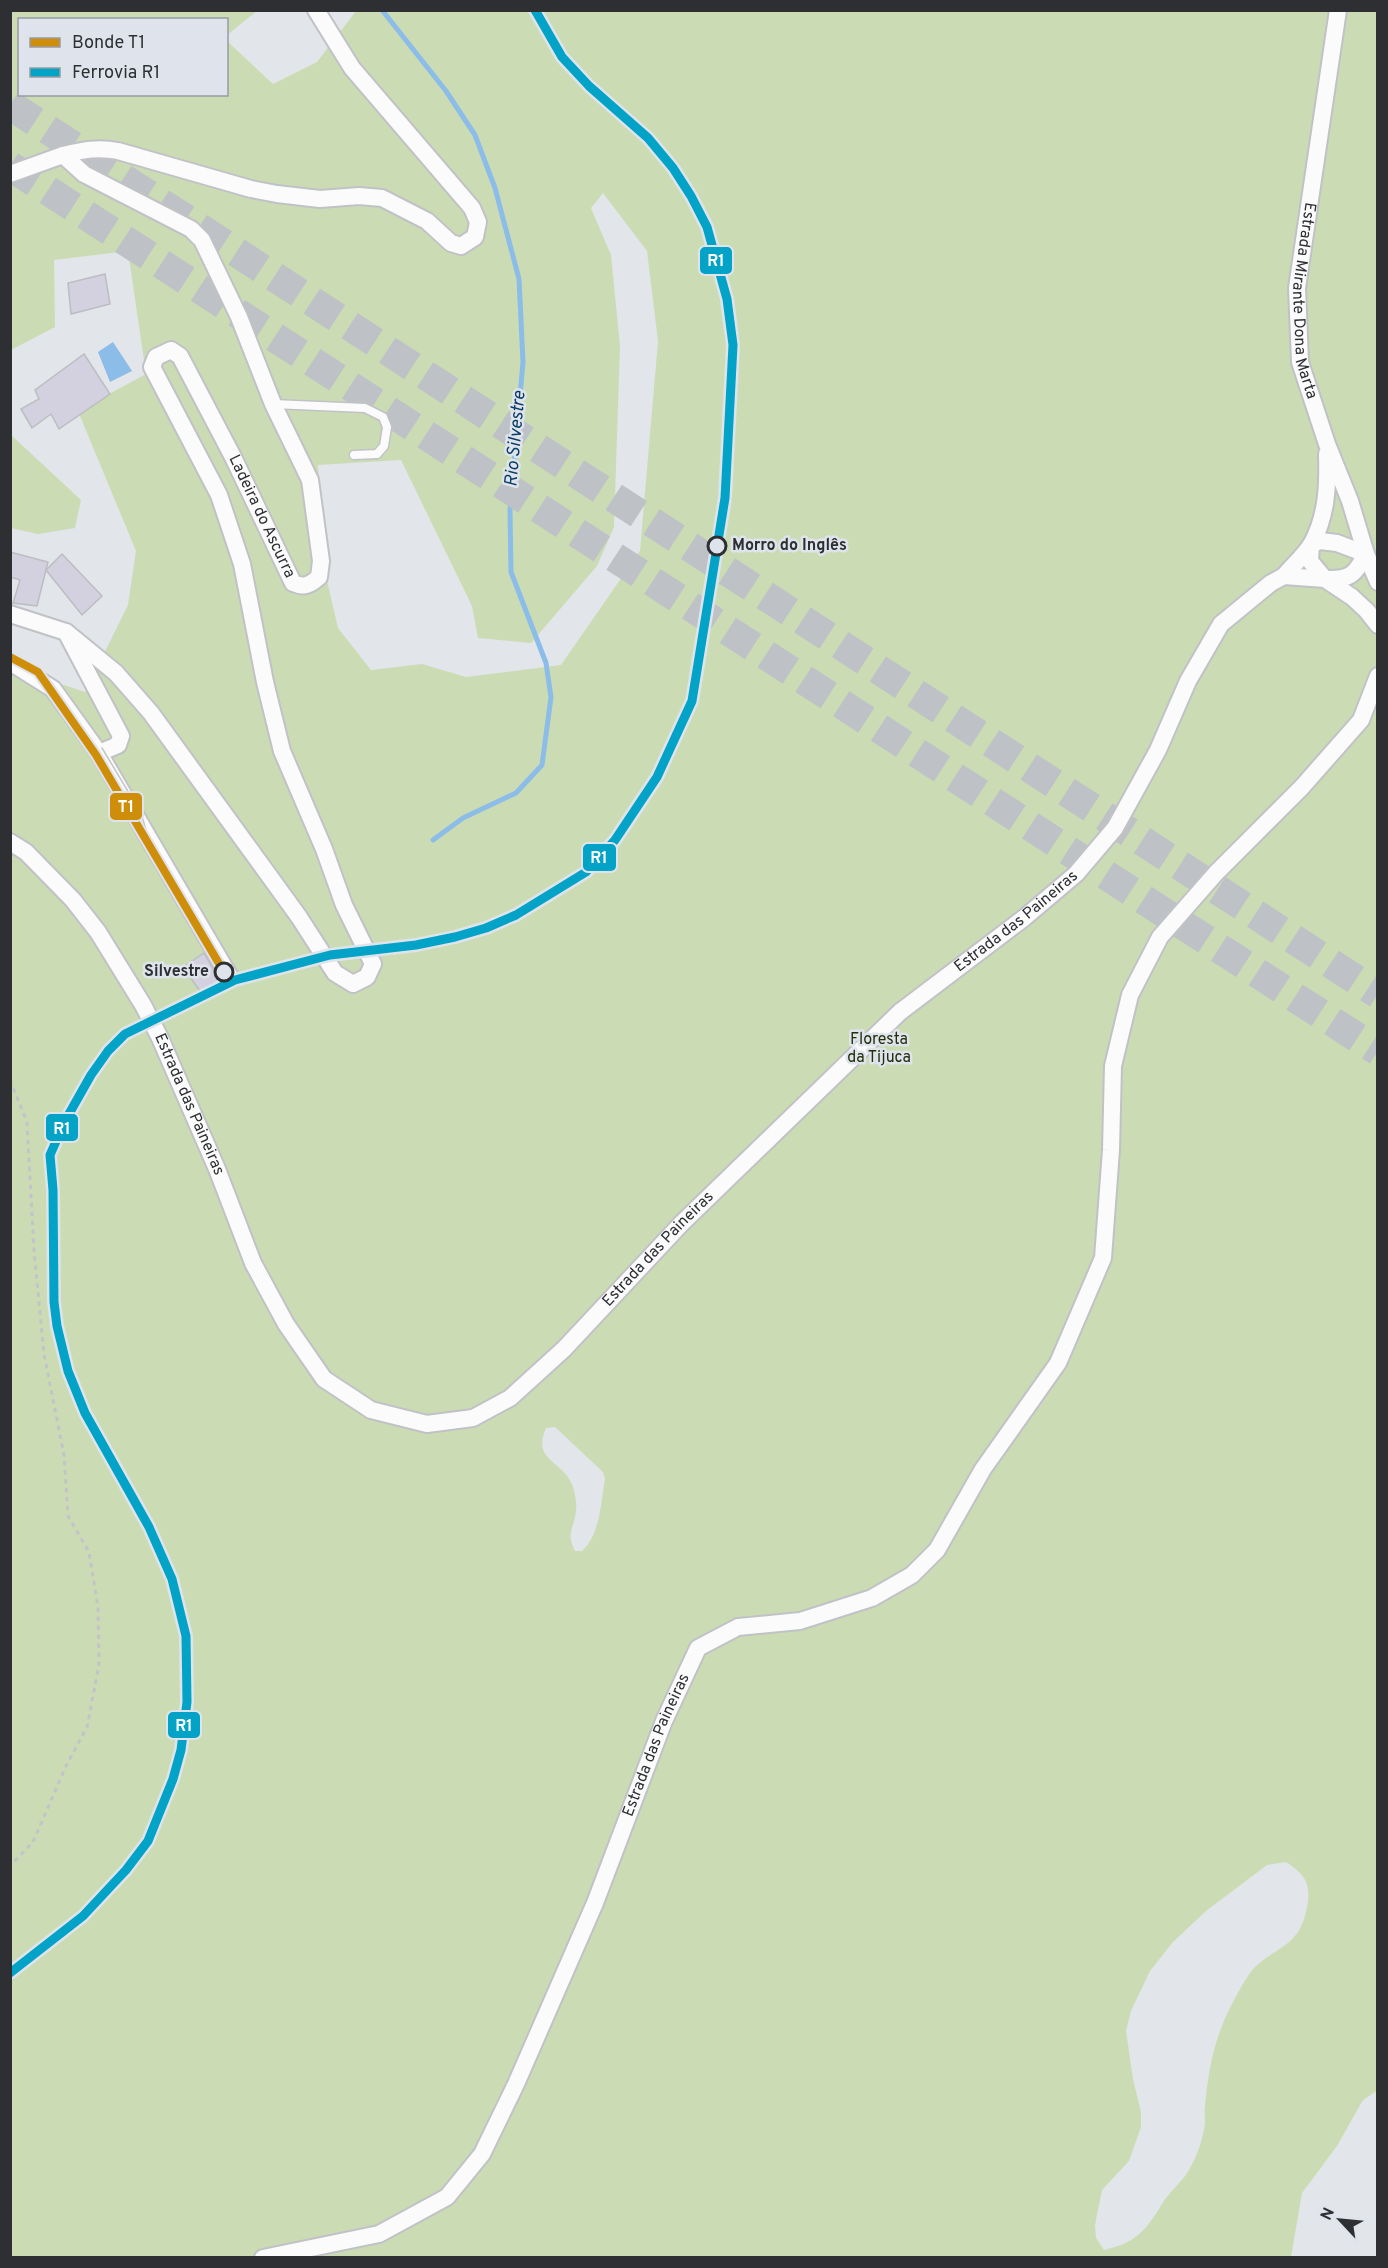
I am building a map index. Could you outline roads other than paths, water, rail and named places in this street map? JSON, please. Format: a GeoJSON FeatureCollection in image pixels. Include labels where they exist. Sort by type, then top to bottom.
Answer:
{"type":"FeatureCollection","features":[{"type":"Feature","properties":{"kind":"street"},"geometry":{"type":"LineString","coordinates":[[10,174],[63,155],[90,148],[103,148],[251,189],[277,194],[320,199],[359,196],[382,198],[427,221],[451,243],[461,246],[475,237],[478,222],[472,208],[352,68],[316,10]]}},
{"type":"Feature","properties":{"kind":"street","name":"Estrada Mirante Dona Marta"},"geometry":{"type":"LineString","coordinates":[[1338,10],[1297,288],[1300,362],[1377,582]]}},
{"type":"Feature","properties":{"kind":"street","name":"Ladeira do Ascurra"},"geometry":{"type":"LineString","coordinates":[[63,155],[84,174],[191,229],[202,240],[238,317],[273,404],[310,480],[321,561],[319,578],[301,587],[293,582],[233,457],[180,356],[171,350],[156,357],[152,367],[219,495],[242,564],[265,682],[282,751],[324,849],[344,904],[373,964],[367,977],[353,984],[335,973],[299,916],[151,713],[116,673],[66,632]]}},
{"type":"Feature","properties":{"kind":"street","name":"Estrada das Paineiras"},"geometry":{"type":"LineString","coordinates":[[10,842],[26,852],[86,916],[143,1005],[160,1038],[217,1169],[254,1263],[286,1324],[324,1379],[371,1410],[427,1424],[473,1418],[510,1398],[564,1349],[681,1224],[810,1102],[900,1012],[1024,918],[1076,874],[1115,828],[1158,750],[1188,681],[1221,624],[1271,583],[1284,576],[1311,545],[1321,523],[1328,487],[1327,444]]}},
{"type":"Feature","properties":{"kind":"street"},"geometry":{"type":"LineString","coordinates":[[1284,576],[1325,579],[1341,580],[1351,576],[1366,554],[1337,543],[1320,542],[1311,545],[1310,561],[1325,579],[1352,597],[1367,611],[1377,625]]}},
{"type":"Feature","properties":{"kind":"street"},"geometry":{"type":"LineString","coordinates":[[10,614],[66,632],[121,736],[118,745],[99,753]]}},
{"type":"Feature","properties":{"kind":"street"},"geometry":{"type":"LineString","coordinates":[[10,662],[53,688],[99,753],[230,976]]}},
{"type":"Feature","properties":{"kind":"street","name":"Estrada das Paineiras"},"geometry":{"type":"LineString","coordinates":[[263,2258],[379,2234],[447,2196],[482,2154],[521,2074],[595,1903],[664,1721],[698,1648],[738,1627],[800,1621],[872,1598],[912,1575],[937,1550],[983,1469],[1058,1363],[1103,1258],[1111,1150],[1113,1066],[1130,995],[1160,936],[1216,873],[1302,787],[1361,720],[1377,676]]}},
{"type":"Feature","properties":{"kind":"lane"},"geometry":{"type":"LineString","coordinates":[[273,404],[366,408],[383,417],[387,427],[384,446],[377,454],[354,455]]}},
{"type":"Feature","properties":{"kind":"water"},"geometry":{"type":"Polygon","coordinates":[[[113,342],[132,371],[110,382],[98,352],[113,342]]]}},
{"type":"Feature","properties":{"kind":"waterway","name":"Rio Silvestre"},"geometry":{"type":"LineString","coordinates":[[382,10],[446,91],[475,135],[495,188],[519,279],[523,362],[510,510],[511,572],[546,663],[551,697],[542,765],[516,793],[463,818],[433,840]]}},
{"type":"Feature","properties":{"kind":"tunnel"},"geometry":{"type":"LineString","coordinates":[[10,105],[1378,994]]}},
{"type":"Feature","properties":{"kind":"tunnel"},"geometry":{"type":"LineString","coordinates":[[10,166],[1378,1051]]}},
{"type":"Feature","properties":{"kind":"tram line"},"geometry":{"type":"LineString","coordinates":[[10,657],[38,672],[96,755],[224,972]]}},
{"type":"Feature","properties":{"kind":"tram line","name":"T1"},"geometry":{"type":"LineString","coordinates":[[10,657],[38,672],[96,755],[224,972]]}},
{"type":"Feature","properties":{"kind":"tram line"},"geometry":{"type":"LineString","coordinates":[[102,748],[141,813],[146,830]]}},
{"type":"Feature","properties":{"kind":"rail line","name":"R1"},"geometry":{"type":"LineString","coordinates":[[10,1973],[83,1916],[126,1870],[148,1841],[173,1779],[181,1750],[187,1702],[186,1636],[172,1579],[149,1527],[85,1413],[68,1371],[57,1326],[54,1302],[53,1190],[50,1155],[65,1121],[91,1075],[108,1051],[125,1034],[235,980],[330,955],[416,945],[486,928],[516,915],[586,872],[615,840],[657,777],[692,701],[725,498],[733,345],[727,299],[707,227],[673,168],[648,138],[589,86],[562,57],[535,10]]}},
{"type":"Feature","properties":{"kind":"place","name":"Morro do Inglês"},"geometry":{"type":"Point","coordinates":[717,546]}},
{"type":"Feature","properties":{"kind":"place","name":"Silvestre"},"geometry":{"type":"Point","coordinates":[224,972]}},
{"type":"Feature","properties":{"kind":"park label","name":"Floresta da Tijuca"},"geometry":{"type":"Point","coordinates":[879,1049]}}]}
